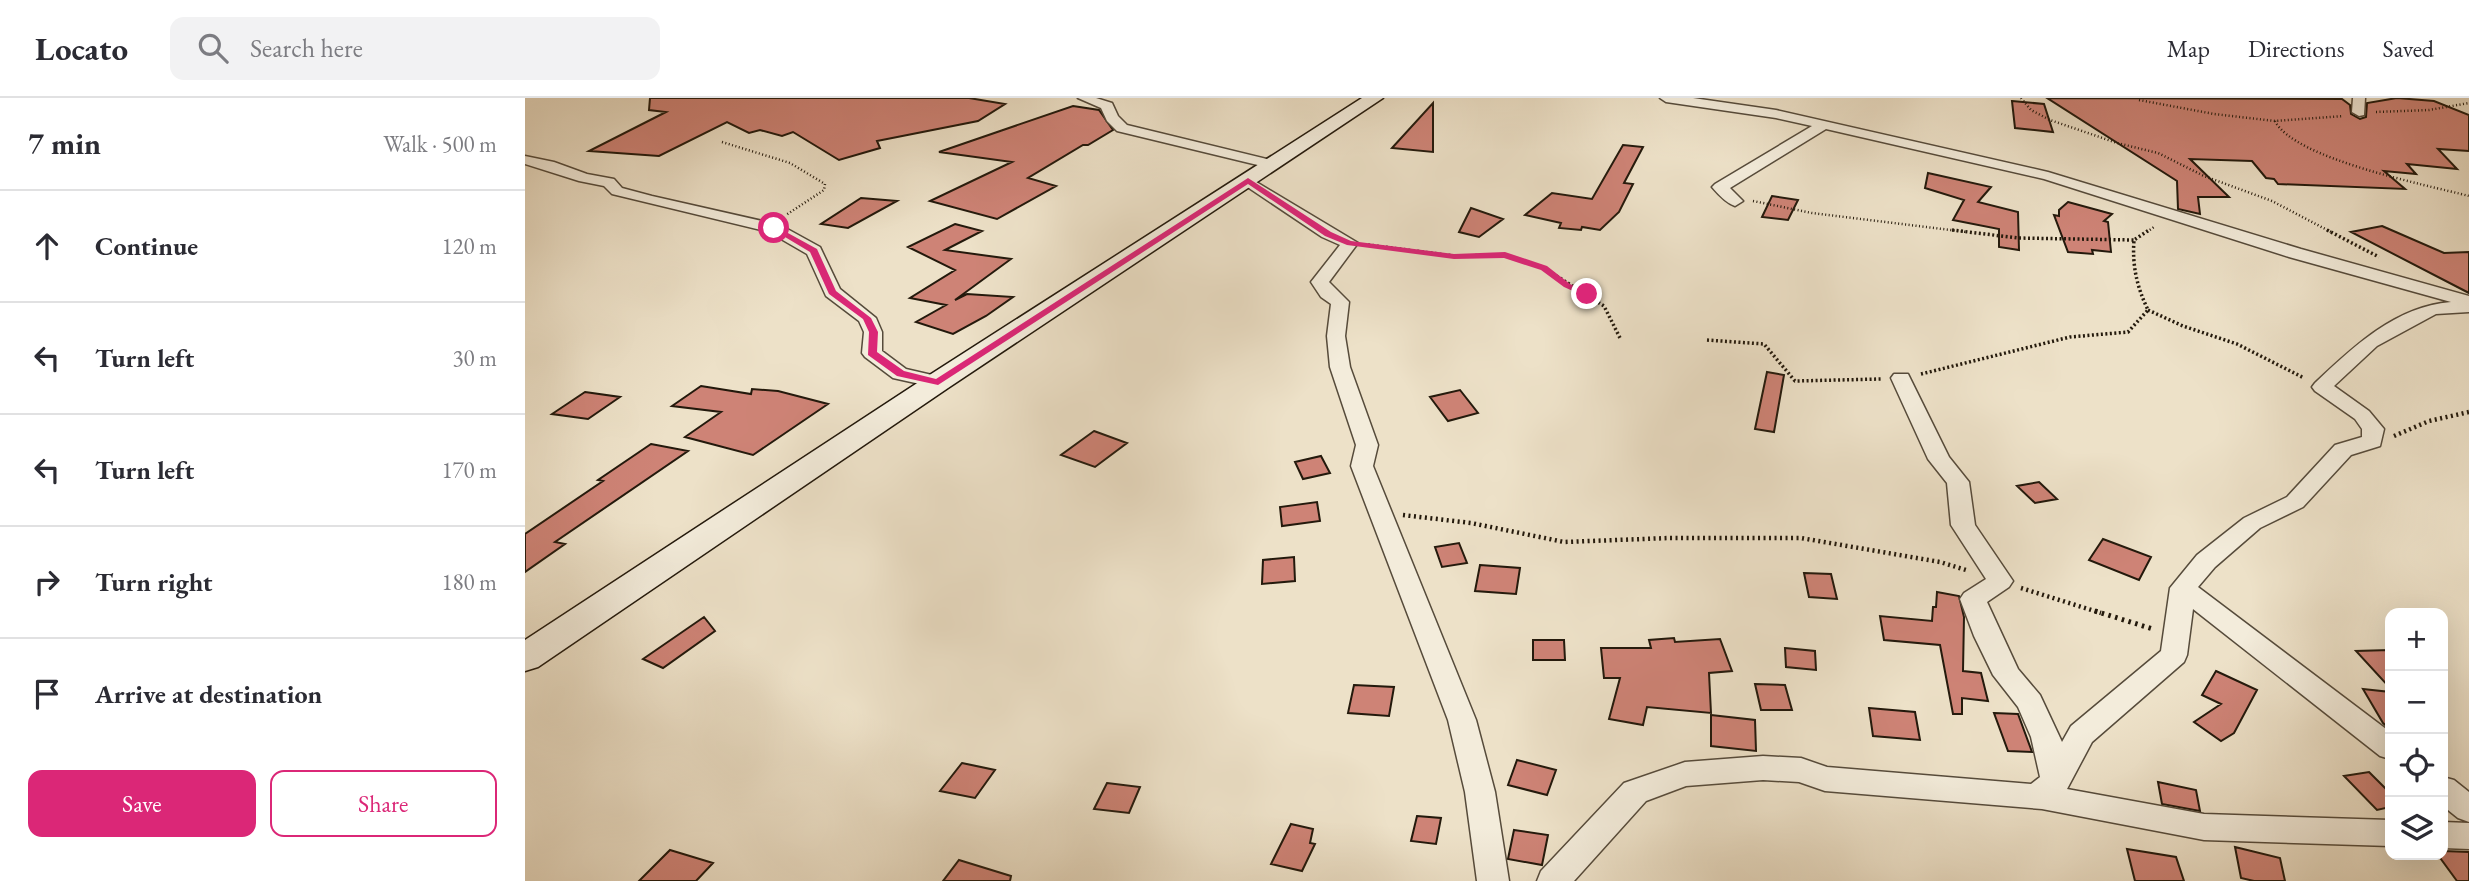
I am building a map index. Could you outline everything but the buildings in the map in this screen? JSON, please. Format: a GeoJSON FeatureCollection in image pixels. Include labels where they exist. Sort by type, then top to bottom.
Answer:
{"type":"FeatureCollection","features":[{"type":"Feature","properties":{"kind":"street"},"geometry":{"type":"LineString","coordinates":[[1084,98],[1107,106],[1112,118],[1122,128],[1270,164]]}},
{"type":"Feature","properties":{"kind":"street"},"geometry":{"type":"LineString","coordinates":[[525,658],[938,382],[1374,98]]}},
{"type":"Feature","properties":{"kind":"street"},"geometry":{"type":"LineString","coordinates":[[1666,98],[1776,114],[2048,176],[2469,302]]}},
{"type":"Feature","properties":{"kind":"street"},"geometry":{"type":"LineString","coordinates":[[1776,114],[1788,98]]}},
{"type":"Feature","properties":{"kind":"street"},"geometry":{"type":"LineString","coordinates":[[1735,201],[1720,187],[1824,125]]}},
{"type":"Feature","properties":{"kind":"street"},"geometry":{"type":"LineString","coordinates":[[525,160],[549,164],[584,178],[609,183],[617,191],[649,200],[774,228],[814,251],[832,292],[867,318],[873,332],[872,353],[900,374],[938,382]]}},
{"type":"Feature","properties":{"kind":"street"},"geometry":{"type":"LineString","coordinates":[[1248,181],[1328,234],[1350,243],[1321,282],[1327,293],[1340,302],[1336,336],[1340,367],[1367,445],[1362,466],[1462,720],[1480,792],[1493,881]]}},
{"type":"Feature","properties":{"kind":"street"},"geometry":{"type":"LineString","coordinates":[[2047,789],[2081,734],[2174,655],[2183,588],[2206,561],[2252,523],[2295,502],[2343,450],[2372,441],[2373,429],[2362,415],[2322,387],[2370,342],[2432,309],[2469,307]]}},
{"type":"Feature","properties":{"kind":"street"},"geometry":{"type":"LineString","coordinates":[[1901,378],[1939,459],[1958,482],[1963,525],[2000,581],[1973,599],[1987,636],[2007,675],[2030,702],[2046,737],[2047,789]]}},
{"type":"Feature","properties":{"kind":"street"},"geometry":{"type":"LineString","coordinates":[[2183,588],[2385,744]]}},
{"type":"Feature","properties":{"kind":"street"},"geometry":{"type":"LineString","coordinates":[[1553,881],[1635,792],[1685,775],[1763,768],[1801,769],[1825,779],[2047,789],[2203,827],[2385,833]]}},
{"type":"Feature","properties":{"kind":"street"},"geometry":{"type":"LineString","coordinates":[[2448,793],[2469,809]]}},
{"type":"Feature","properties":{"kind":"street"},"geometry":{"type":"LineString","coordinates":[[2448,835],[2469,836]]}},
{"type":"Feature","properties":{"kind":"path"},"geometry":{"type":"LineString","coordinates":[[2021,98],[2031,110],[2050,120],[2117,143],[2158,153],[2204,176],[2272,201],[2369,251],[2387,263],[2393,280]]}},
{"type":"Feature","properties":{"kind":"path"},"geometry":{"type":"LineString","coordinates":[[2139,100],[2214,114],[2275,121],[2348,116],[2359,105],[2429,110],[2469,103]]}},
{"type":"Feature","properties":{"kind":"path"},"geometry":{"type":"LineString","coordinates":[[2275,121],[2280,131],[2337,161],[2469,196]]}},
{"type":"Feature","properties":{"kind":"path"},"geometry":{"type":"LineString","coordinates":[[722,142],[770,157],[818,178],[825,184],[824,190],[811,201],[787,214],[757,225]]}},
{"type":"Feature","properties":{"kind":"path"},"geometry":{"type":"LineString","coordinates":[[1720,187],[1751,201],[1812,214],[2018,238],[2134,240],[2171,215]]}},
{"type":"Feature","properties":{"kind":"path"},"geometry":{"type":"LineString","coordinates":[[2134,240],[2131,263],[2148,310],[2183,326],[2237,344],[2322,387]]}},
{"type":"Feature","properties":{"kind":"path"},"geometry":{"type":"LineString","coordinates":[[1350,243],[1454,256],[1505,255],[1544,268],[1604,306],[1620,338]]}},
{"type":"Feature","properties":{"kind":"path"},"geometry":{"type":"LineString","coordinates":[[1707,340],[1764,344],[1795,381],[1901,378],[2070,337],[2127,332],[2148,310]]}},
{"type":"Feature","properties":{"kind":"path"},"geometry":{"type":"LineString","coordinates":[[2372,441],[2405,433],[2429,421],[2469,412]]}},
{"type":"Feature","properties":{"kind":"path"},"geometry":{"type":"LineString","coordinates":[[1382,512],[1471,523],[1564,542],[1801,538],[1940,562],[2176,637]]}},
{"type":"Feature","properties":{"kind":"route"},"geometry":{"type":"LineString","coordinates":[[774,228],[814,251],[832,292],[867,318],[873,332],[872,353],[900,374],[938,382],[1248,181],[1317,224],[1328,234],[1350,243],[1454,256],[1505,255],[1544,268],[1567,285],[1587,294]]}}]}
